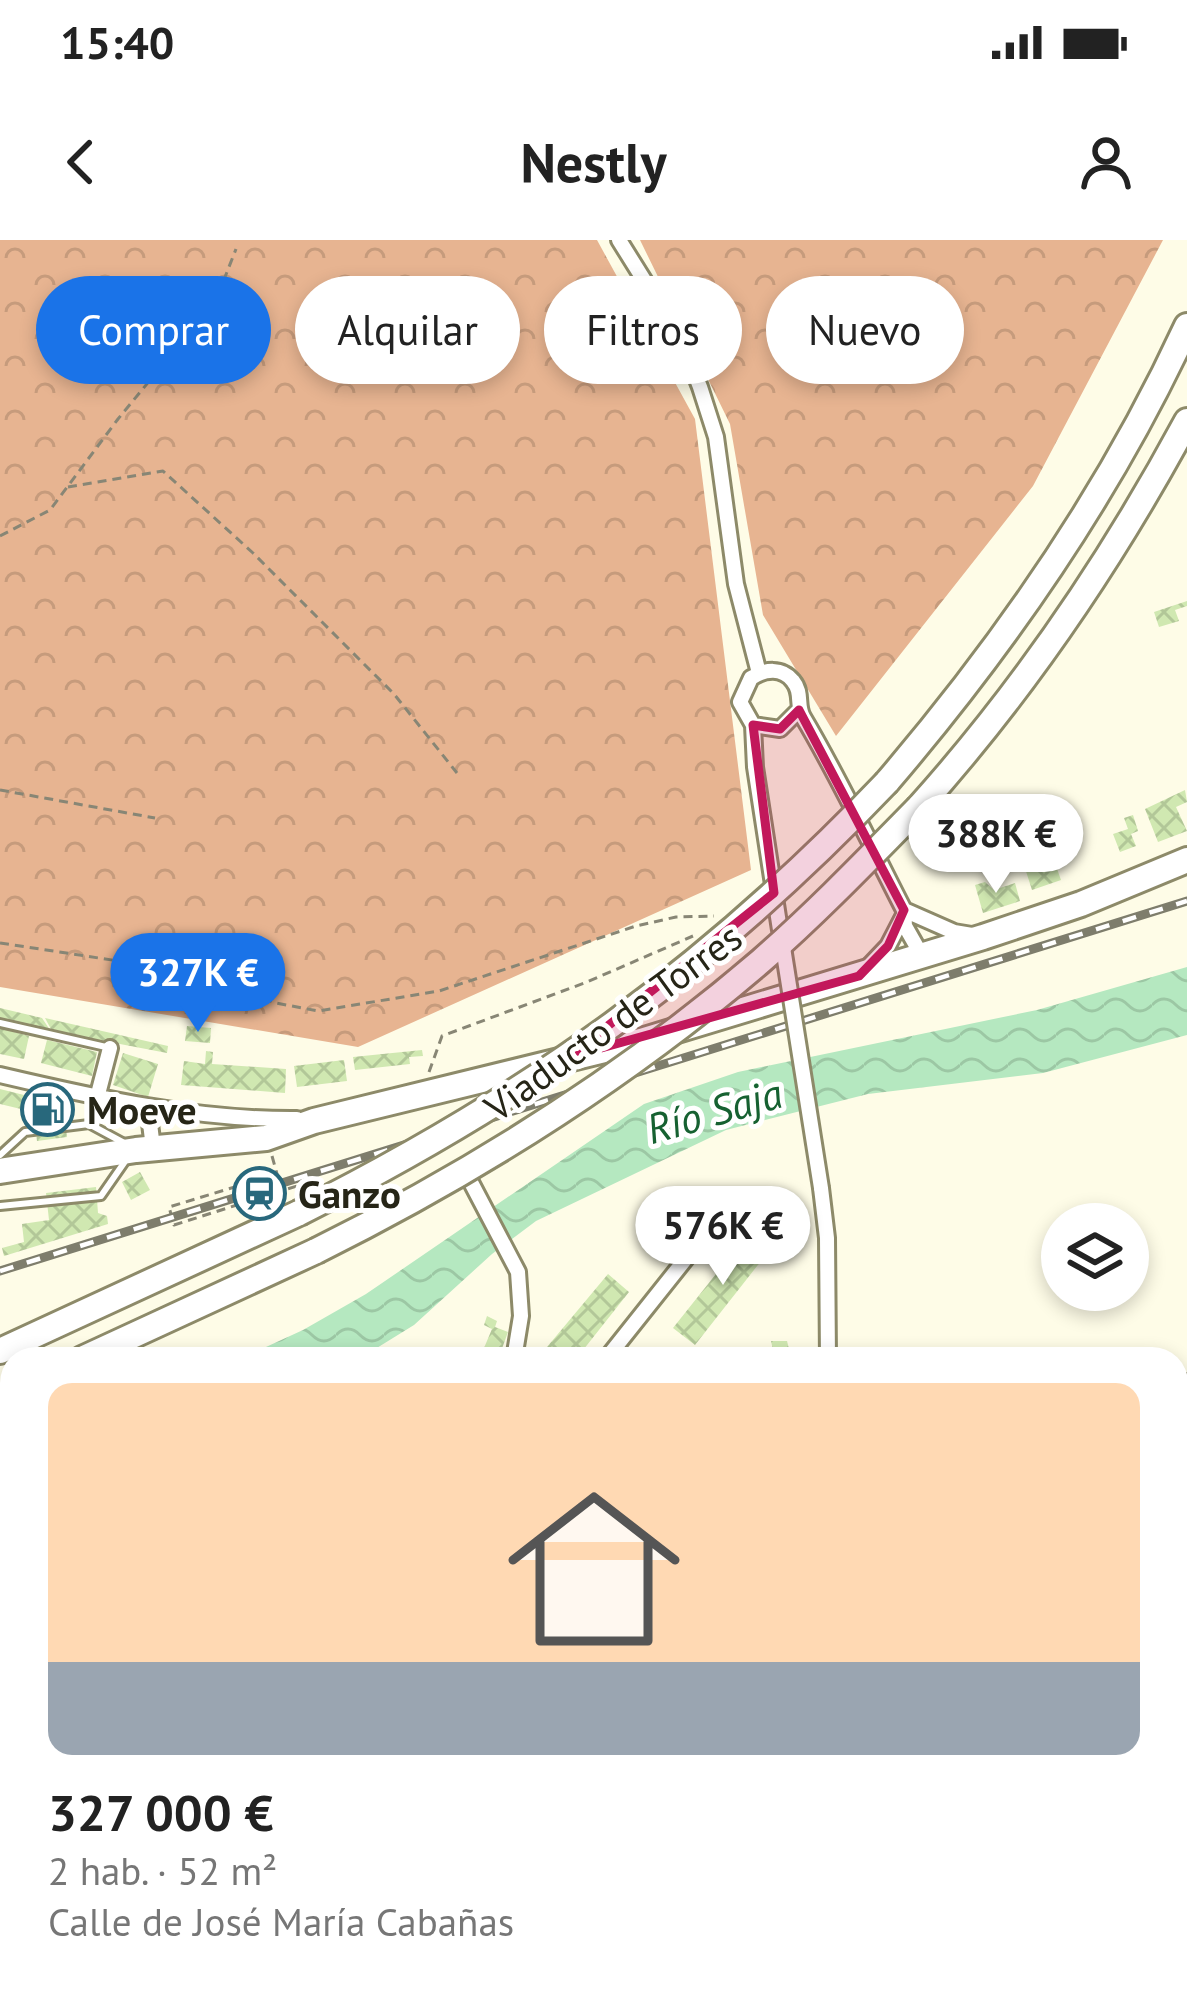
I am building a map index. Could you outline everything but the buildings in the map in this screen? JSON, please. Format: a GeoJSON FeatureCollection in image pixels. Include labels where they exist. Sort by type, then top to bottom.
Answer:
{"type":"FeatureCollection","features":[{"type":"Feature","properties":{"kind":"highway","name":"Viaducto de Torres"},"geometry":{"type":"LineString","coordinates":[[295,1215],[464,1124],[609,1030],[763,904],[886,782],[971,680],[1044,580],[1120,456],[1187,326]]}},
{"type":"Feature","properties":{"kind":"highway","name":"Viaducto de Torres"},"geometry":{"type":"LineString","coordinates":[[316,1251],[479,1163],[642,1056],[763,959],[919,807],[986,729],[1070,616],[1187,421]]}},
{"type":"Feature","properties":{"kind":"highway"},"geometry":{"type":"LineString","coordinates":[[0,1171],[144,1149],[266,1138],[314,1121],[641,1041],[983,937],[1081,904],[1187,860]]}},
{"type":"Feature","properties":{"kind":"highway"},"geometry":{"type":"LineString","coordinates":[[0,1335],[295,1215]]}},
{"type":"Feature","properties":{"kind":"highway"},"geometry":{"type":"LineString","coordinates":[[9,1347],[295,1215]]}},
{"type":"Feature","properties":{"kind":"highway"},"geometry":{"type":"LineString","coordinates":[[108,1347],[316,1251]]}},
{"type":"Feature","properties":{"kind":"highway"},"geometry":{"type":"LineString","coordinates":[[135,1347],[316,1251]]}},
{"type":"Feature","properties":{"kind":"street"},"geometry":{"type":"LineString","coordinates":[[619,240],[682,340],[706,404],[716,437],[736,584],[759,673]]}},
{"type":"Feature","properties":{"kind":"street"},"geometry":{"type":"LineString","coordinates":[[828,1347],[827,1238],[821,1188],[755,767],[753,725],[742,711],[741,693],[759,673],[778,671],[794,682],[799,710],[907,913],[922,956]]}},
{"type":"Feature","properties":{"kind":"street"},"geometry":{"type":"LineString","coordinates":[[753,725],[780,729],[799,710]]}},
{"type":"Feature","properties":{"kind":"street"},"geometry":{"type":"LineString","coordinates":[[907,913],[953,932],[983,937]]}},
{"type":"Feature","properties":{"kind":"street"},"geometry":{"type":"LineString","coordinates":[[860,976],[889,946],[907,913]]}},
{"type":"Feature","properties":{"kind":"street"},"geometry":{"type":"LineString","coordinates":[[97,1098],[110,1048]]}},
{"type":"Feature","properties":{"kind":"street"},"geometry":{"type":"LineString","coordinates":[[0,1075],[148,1107],[247,1120],[314,1121]]}},
{"type":"Feature","properties":{"kind":"street"},"geometry":{"type":"LineString","coordinates":[[144,1149],[148,1107]]}},
{"type":"Feature","properties":{"kind":"street"},"geometry":{"type":"LineString","coordinates":[[461,1165],[518,1273],[521,1316],[516,1347]]}},
{"type":"Feature","properties":{"kind":"street"},"geometry":{"type":"LineString","coordinates":[[616,1347],[723,1212],[755,1196]]}},
{"type":"Feature","properties":{"kind":"lane"},"geometry":{"type":"LineString","coordinates":[[0,1022],[110,1048]]}},
{"type":"Feature","properties":{"kind":"lane"},"geometry":{"type":"LineString","coordinates":[[0,1155],[26,1132],[88,1124],[144,1149],[114,1173],[101,1196],[0,1206]]}},
{"type":"Feature","properties":{"kind":"path"},"geometry":{"type":"LineString","coordinates":[[0,536],[50,510],[216,300],[236,249]]}},
{"type":"Feature","properties":{"kind":"path"},"geometry":{"type":"LineString","coordinates":[[68,487],[163,471],[394,694],[457,773]]}},
{"type":"Feature","properties":{"kind":"path"},"geometry":{"type":"LineString","coordinates":[[0,790],[155,818]]}},
{"type":"Feature","properties":{"kind":"path"},"geometry":{"type":"LineString","coordinates":[[0,943],[190,972],[276,1003],[318,1011],[439,991],[657,920],[715,916]]}},
{"type":"Feature","properties":{"kind":"path"},"geometry":{"type":"LineString","coordinates":[[433,1061],[442,1036],[587,982],[702,932]]}},
{"type":"Feature","properties":{"kind":"path"},"geometry":{"type":"LineString","coordinates":[[278,1174],[169,1207],[174,1225],[327,1176]]}},
{"type":"Feature","properties":{"kind":"highlighted area"},"geometry":{"type":"Polygon","coordinates":[[[799,710],[904,910],[888,946],[859,976],[569,1057],[774,893],[753,725],[780,729],[799,710]]]}},
{"type":"Feature","properties":{"kind":"green space"},"geometry":{"type":"Polygon","coordinates":[[[0,240],[597,240],[617,276],[544,276],[544,384],[676,384],[695,419],[751,870],[358,1047],[0,987],[0,240]]]}},
{"type":"Feature","properties":{"kind":"green space"},"geometry":{"type":"Polygon","coordinates":[[[640,240],[1163,240],[1033,486],[836,736],[763,615],[730,424],[710,384],[742,384],[742,276],[658,276],[640,240]]]}},
{"type":"Feature","properties":{"kind":"water","name":"Río Saja"},"geometry":{"type":"Polygon","coordinates":[[[1187,967],[1187,1035],[1043,1073],[868,1094],[726,1130],[536,1221],[414,1325],[378,1347],[266,1347],[366,1294],[644,1104],[738,1072],[1037,1010],[1187,967]]]}},
{"type":"Feature","properties":{"kind":"railway"},"geometry":{"type":"LineString","coordinates":[[0,1271],[1187,901]]}},
{"type":"Feature","properties":{"kind":"place","name":"Moeve"},"geometry":{"type":"Point","coordinates":[48,1110]}},
{"type":"Feature","properties":{"kind":"place","name":"Ganzo"},"geometry":{"type":"Point","coordinates":[259,1194]}}]}
